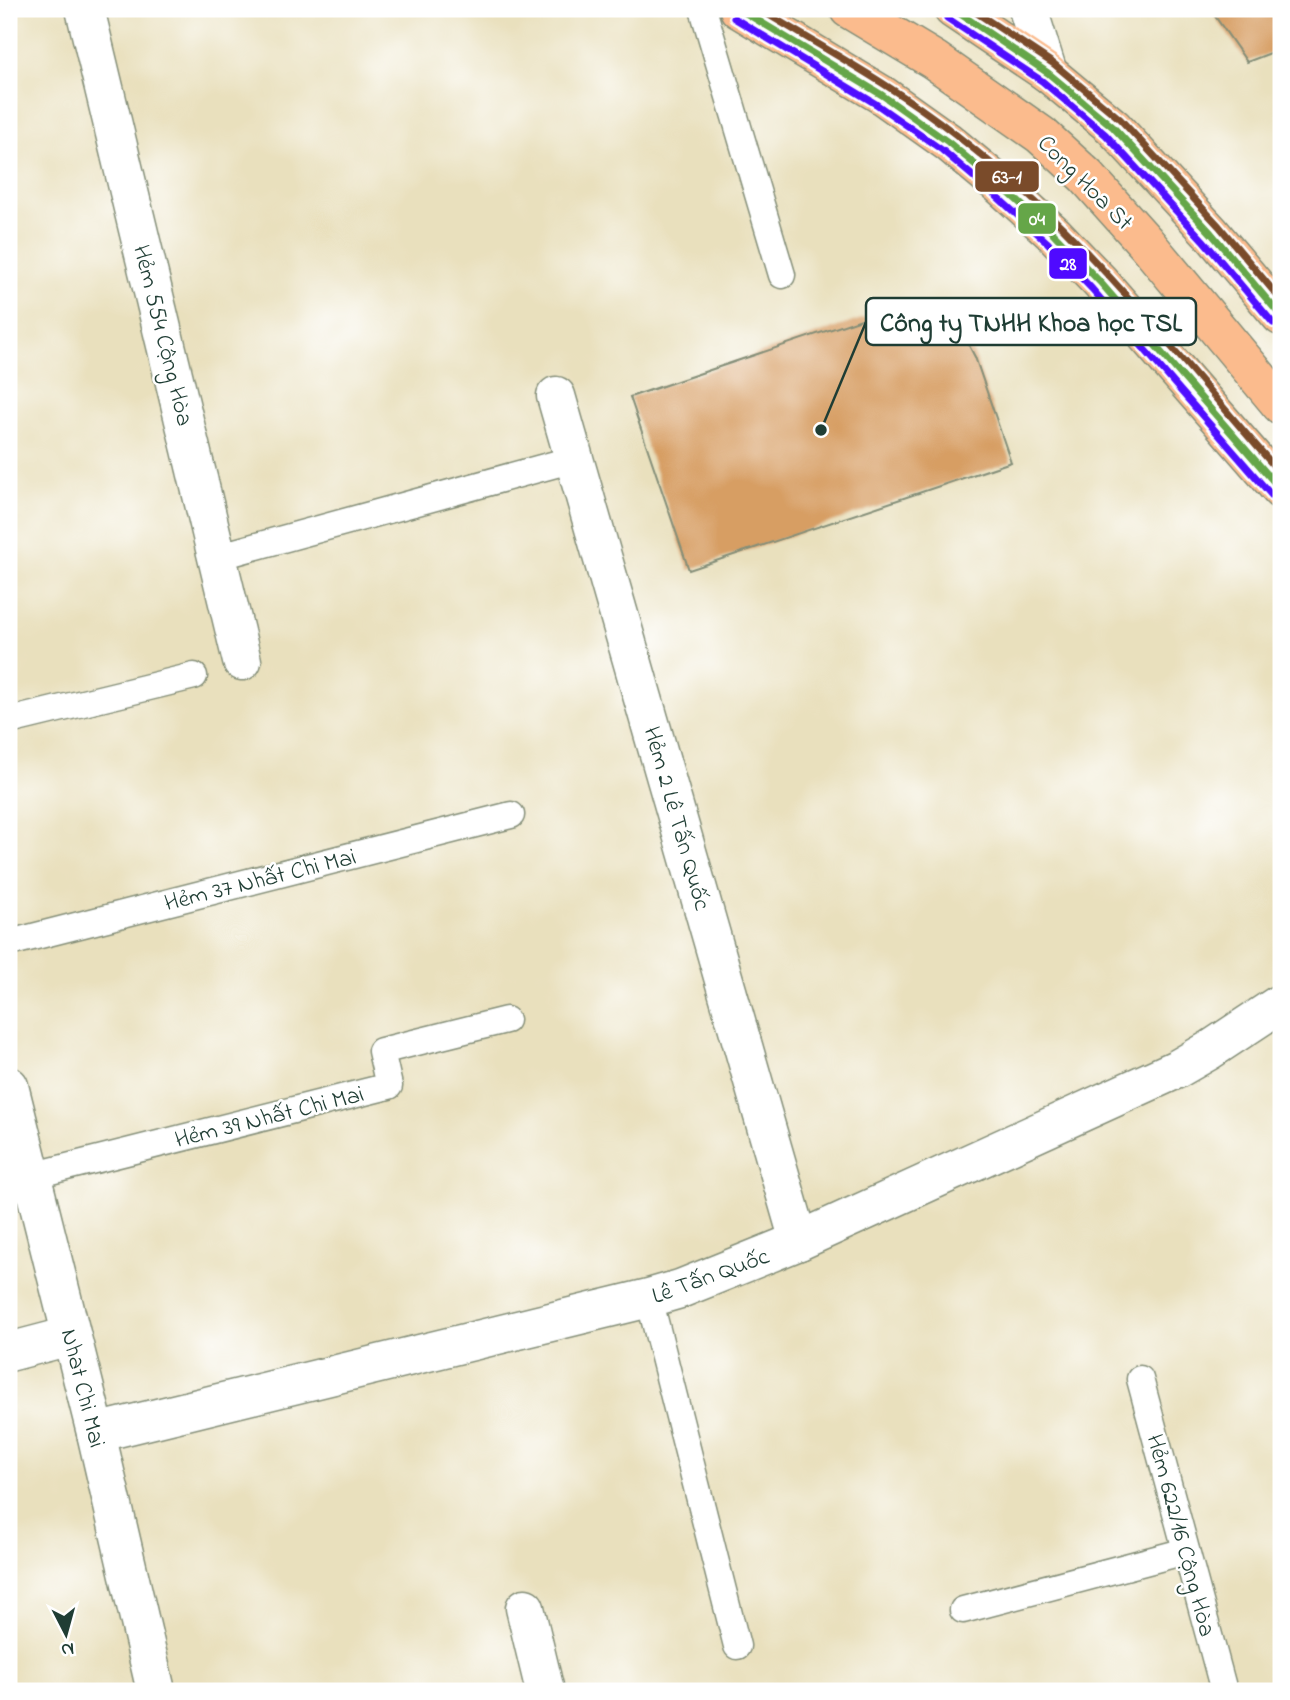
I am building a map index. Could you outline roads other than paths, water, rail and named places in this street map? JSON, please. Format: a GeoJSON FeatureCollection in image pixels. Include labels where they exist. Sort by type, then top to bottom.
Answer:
{"type":"FeatureCollection","features":[{"type":"Feature","properties":{"kind":"main road"},"geometry":{"type":"LineString","coordinates":[[739,9],[881,94],[948,142],[1001,186],[1054,234],[1100,282],[1281,490]]}},
{"type":"Feature","properties":{"kind":"main road","name":"Cong Hoa St"},"geometry":{"type":"LineString","coordinates":[[849,9],[934,60],[1041,135],[1086,176],[1146,243],[1281,405]]}},
{"type":"Feature","properties":{"kind":"main road"},"geometry":{"type":"LineString","coordinates":[[953,9],[1048,73],[1113,128],[1274,297]]}},
{"type":"Feature","properties":{"kind":"street","name":"Hẻm 554 Cộng Hòa"},"geometry":{"type":"LineString","coordinates":[[85,9],[242,661]]}},
{"type":"Feature","properties":{"kind":"street"},"geometry":{"type":"LineString","coordinates":[[1028,9],[1048,73]]}},
{"type":"Feature","properties":{"kind":"street","name":"Hẻm 2 Lê Tấn Quốc"},"geometry":{"type":"LineString","coordinates":[[556,396],[799,1241]]}},
{"type":"Feature","properties":{"kind":"street","name":"Lê Tấn Quốc"},"geometry":{"type":"LineString","coordinates":[[96,1433],[680,1289],[799,1241],[1177,1069],[1281,1003]]}},
{"type":"Feature","properties":{"kind":"street","name":"Nhat Chi Mai"},"geometry":{"type":"LineString","coordinates":[[9,1086],[96,1433],[156,1691]]}},
{"type":"Feature","properties":{"kind":"street"},"geometry":{"type":"LineString","coordinates":[[9,1352],[70,1336]]}},
{"type":"Feature","properties":{"kind":"street"},"geometry":{"type":"LineString","coordinates":[[525,1608],[545,1691]]}},
{"type":"Feature","properties":{"kind":"lane"},"geometry":{"type":"LineString","coordinates":[[702,9],[782,275]]}},
{"type":"Feature","properties":{"kind":"lane"},"geometry":{"type":"LineString","coordinates":[[217,557],[574,459]]}},
{"type":"Feature","properties":{"kind":"lane"},"geometry":{"type":"LineString","coordinates":[[9,720],[194,676]]}},
{"type":"Feature","properties":{"kind":"lane","name":"Hẻm 37 Nhất Chi Mai"},"geometry":{"type":"LineString","coordinates":[[9,943],[511,815]]}},
{"type":"Feature","properties":{"kind":"lane","name":"Hẻm 39 Nhất Chi Mai"},"geometry":{"type":"LineString","coordinates":[[31,1176],[389,1086],[381,1051],[506,1020]]}},
{"type":"Feature","properties":{"kind":"lane"},"geometry":{"type":"LineString","coordinates":[[649,1298],[737,1646]]}},
{"type":"Feature","properties":{"kind":"lane","name":"Hẻm 622/16 Cộng Hòa"},"geometry":{"type":"LineString","coordinates":[[1140,1379],[1224,1691]]}},
{"type":"Feature","properties":{"kind":"lane"},"geometry":{"type":"LineString","coordinates":[[963,1610],[1186,1551]]}},
{"type":"Feature","properties":{"kind":"place","name":"Công ty TNHH Khoa học TSL"},"geometry":{"type":"Point","coordinates":[821,430]}}]}
